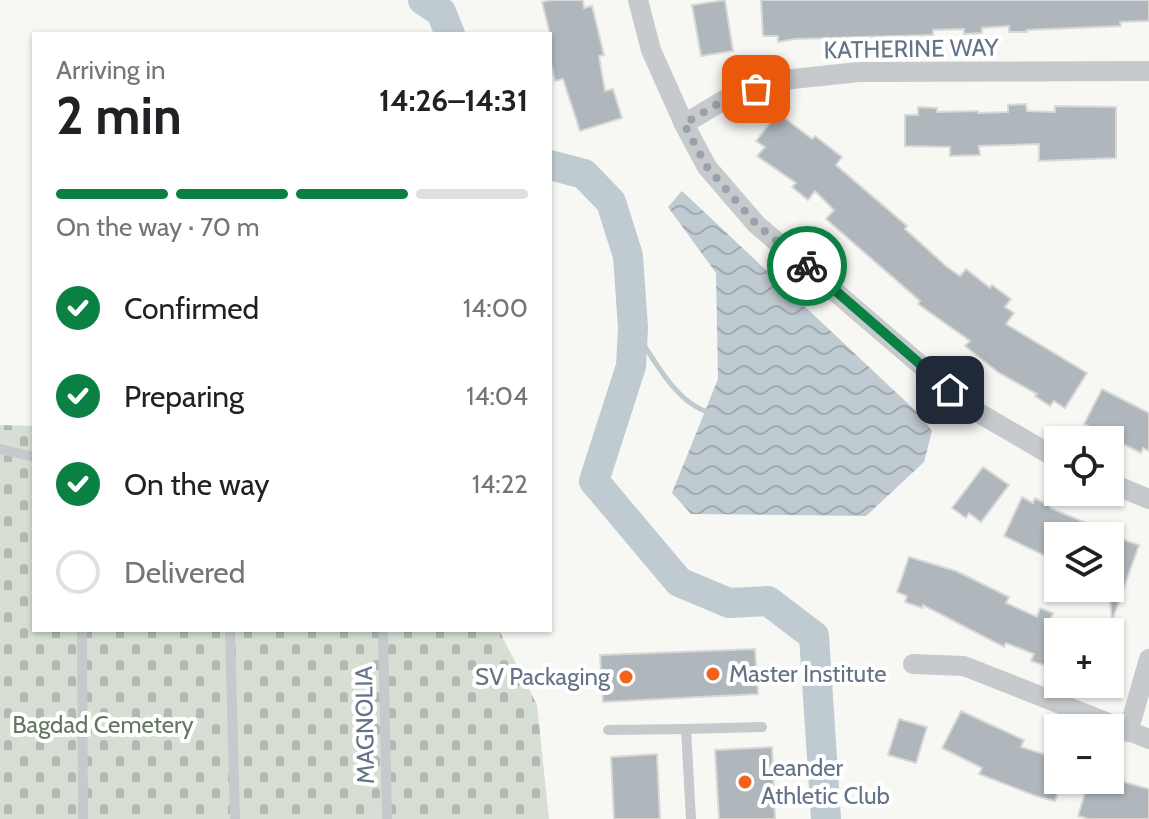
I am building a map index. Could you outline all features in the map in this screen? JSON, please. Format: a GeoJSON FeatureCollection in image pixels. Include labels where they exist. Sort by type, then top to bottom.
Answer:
{"type":"FeatureCollection","features":[{"type":"Feature","properties":{"kind":"street"},"geometry":{"type":"LineString","coordinates":[[638,0],[651,50],[684,124],[707,167],[756,224],[972,409],[1044,451]]}},
{"type":"Feature","properties":{"kind":"street","name":"KATHERINE WAY"},"geometry":{"type":"LineString","coordinates":[[684,124],[729,97],[783,80],[859,72],[1149,71]]}},
{"type":"Feature","properties":{"kind":"street"},"geometry":{"type":"LineString","coordinates":[[1124,489],[1149,499]]}},
{"type":"Feature","properties":{"kind":"street"},"geometry":{"type":"LineString","coordinates":[[1128,732],[1149,659]]}},
{"type":"Feature","properties":{"kind":"street"},"geometry":{"type":"LineString","coordinates":[[913,664],[964,666],[1149,739]]}},
{"type":"Feature","properties":{"kind":"lane"},"geometry":{"type":"LineString","coordinates":[[0,449],[32,457]]}},
{"type":"Feature","properties":{"kind":"lane"},"geometry":{"type":"LineString","coordinates":[[82,632],[83,819]]}},
{"type":"Feature","properties":{"kind":"lane"},"geometry":{"type":"LineString","coordinates":[[230,632],[235,819]]}},
{"type":"Feature","properties":{"kind":"lane","name":"MAGNOLIA"},"geometry":{"type":"LineString","coordinates":[[383,632],[387,819]]}},
{"type":"Feature","properties":{"kind":"lane"},"geometry":{"type":"LineString","coordinates":[[608,730],[762,727]]}},
{"type":"Feature","properties":{"kind":"lane"},"geometry":{"type":"LineString","coordinates":[[686,729],[691,819]]}},
{"type":"Feature","properties":{"kind":"green space","name":"Bagdad Cemetery"},"geometry":{"type":"Polygon","coordinates":[[[0,425],[32,426],[32,632],[500,632],[537,705],[549,819],[0,819],[0,425]]]}},
{"type":"Feature","properties":{"kind":"water"},"geometry":{"type":"Polygon","coordinates":[[[682,191],[919,414],[932,431],[924,462],[866,516],[691,514],[672,493],[718,379],[716,273],[668,207],[682,191]]]}},
{"type":"Feature","properties":{"kind":"building"},"geometry":{"type":"Polygon","coordinates":[[[583,0],[584,8],[592,6],[604,55],[599,56],[605,91],[613,89],[622,118],[580,131],[563,79],[555,81],[552,32],[542,2],[583,0]]]}},
{"type":"Feature","properties":{"kind":"building"},"geometry":{"type":"Polygon","coordinates":[[[725,0],[733,51],[701,56],[692,5],[725,0]]]}},
{"type":"Feature","properties":{"kind":"building"},"geometry":{"type":"Polygon","coordinates":[[[761,0],[1149,0],[1149,21],[1120,22],[1121,26],[1027,32],[1009,32],[1009,26],[982,28],[982,33],[964,34],[964,29],[933,30],[933,35],[778,42],[778,36],[763,36],[761,0]]]}},
{"type":"Feature","properties":{"kind":"building"},"geometry":{"type":"Polygon","coordinates":[[[1026,104],[1027,111],[1055,112],[1055,106],[1116,107],[1116,158],[1039,161],[1039,144],[979,146],[980,155],[950,156],[950,147],[905,146],[905,115],[918,115],[918,107],[937,108],[937,112],[978,113],[1008,112],[1008,105],[1026,104]]]}},
{"type":"Feature","properties":{"kind":"building"},"geometry":{"type":"Polygon","coordinates":[[[778,113],[842,157],[836,165],[907,226],[905,229],[947,267],[960,276],[966,269],[990,288],[992,285],[1011,299],[1005,307],[1014,313],[1006,324],[1087,373],[1065,408],[1054,401],[1050,406],[1035,396],[1037,394],[999,373],[965,346],[970,341],[918,304],[920,301],[826,219],[834,210],[815,191],[808,200],[792,187],[796,183],[757,156],[765,147],[756,141],[778,113]]]}},
{"type":"Feature","properties":{"kind":"building"},"geometry":{"type":"Polygon","coordinates":[[[1102,389],[1149,413],[1149,451],[1143,448],[1141,453],[1124,444],[1124,426],[1084,424],[1102,389]]]}},
{"type":"Feature","properties":{"kind":"building"},"geometry":{"type":"Polygon","coordinates":[[[983,467],[1009,485],[981,522],[969,513],[966,518],[952,508],[983,467]]]}},
{"type":"Feature","properties":{"kind":"building"},"geometry":{"type":"Polygon","coordinates":[[[1022,497],[1033,503],[1035,498],[1044,506],[1084,522],[1044,522],[1044,555],[1004,536],[1022,497]]]}},
{"type":"Feature","properties":{"kind":"building"},"geometry":{"type":"Polygon","coordinates":[[[1124,540],[1139,545],[1124,587],[1124,540]]]}},
{"type":"Feature","properties":{"kind":"building"},"geometry":{"type":"Polygon","coordinates":[[[909,557],[956,571],[1009,597],[1006,603],[1037,617],[1040,608],[1053,613],[1051,618],[1044,618],[1044,665],[1031,661],[1034,654],[1006,643],[1004,647],[923,605],[922,608],[905,602],[907,596],[897,592],[909,557]]]}},
{"type":"Feature","properties":{"kind":"building"},"geometry":{"type":"Polygon","coordinates":[[[1110,602],[1119,602],[1113,618],[1110,602]]]}},
{"type":"Feature","properties":{"kind":"building"},"geometry":{"type":"Polygon","coordinates":[[[755,649],[758,694],[603,702],[600,655],[755,649]]]}},
{"type":"Feature","properties":{"kind":"building"},"geometry":{"type":"Polygon","coordinates":[[[961,711],[1024,740],[1021,747],[1044,754],[1044,794],[1057,794],[1055,801],[979,774],[982,768],[942,748],[961,711]]]}},
{"type":"Feature","properties":{"kind":"building"},"geometry":{"type":"Polygon","coordinates":[[[899,719],[927,727],[916,763],[888,755],[899,719]]]}},
{"type":"Feature","properties":{"kind":"building"},"geometry":{"type":"Polygon","coordinates":[[[772,747],[775,819],[719,819],[715,750],[772,747]]]}},
{"type":"Feature","properties":{"kind":"building"},"geometry":{"type":"Polygon","coordinates":[[[657,754],[660,819],[614,819],[611,757],[657,754]]]}},
{"type":"Feature","properties":{"kind":"building"},"geometry":{"type":"Polygon","coordinates":[[[1124,782],[1149,789],[1149,819],[1089,819],[1078,816],[1085,794],[1124,794],[1124,782]]]}},
{"type":"Feature","properties":{"kind":"waterway"},"geometry":{"type":"LineString","coordinates":[[423,0],[441,12],[449,32]]}},
{"type":"Feature","properties":{"kind":"waterway"},"geometry":{"type":"LineString","coordinates":[[552,166],[584,174],[611,202],[628,256],[633,328],[631,366],[594,481],[679,582],[729,603],[768,601],[814,636],[826,819]]}},
{"type":"Feature","properties":{"kind":"waterway"},"geometry":{"type":"LineString","coordinates":[[633,328],[676,390],[698,408],[711,413]]}},
{"type":"Feature","properties":{"kind":"way so far"},"geometry":{"type":"LineString","coordinates":[[756,89],[729,97],[684,124],[707,167],[756,224],[807,266]]}},
{"type":"Feature","properties":{"kind":"place","name":"Master Institute"},"geometry":{"type":"Point","coordinates":[713,674]}},
{"type":"Feature","properties":{"kind":"place","name":"SV Packaging"},"geometry":{"type":"Point","coordinates":[626,677]}},
{"type":"Feature","properties":{"kind":"place","name":"Leander Athletic Club"},"geometry":{"type":"Point","coordinates":[745,782]}},
{"type":"Feature","properties":{"kind":"route"},"geometry":{"type":"LineString","coordinates":[[807,266],[950,390]]}}]}
